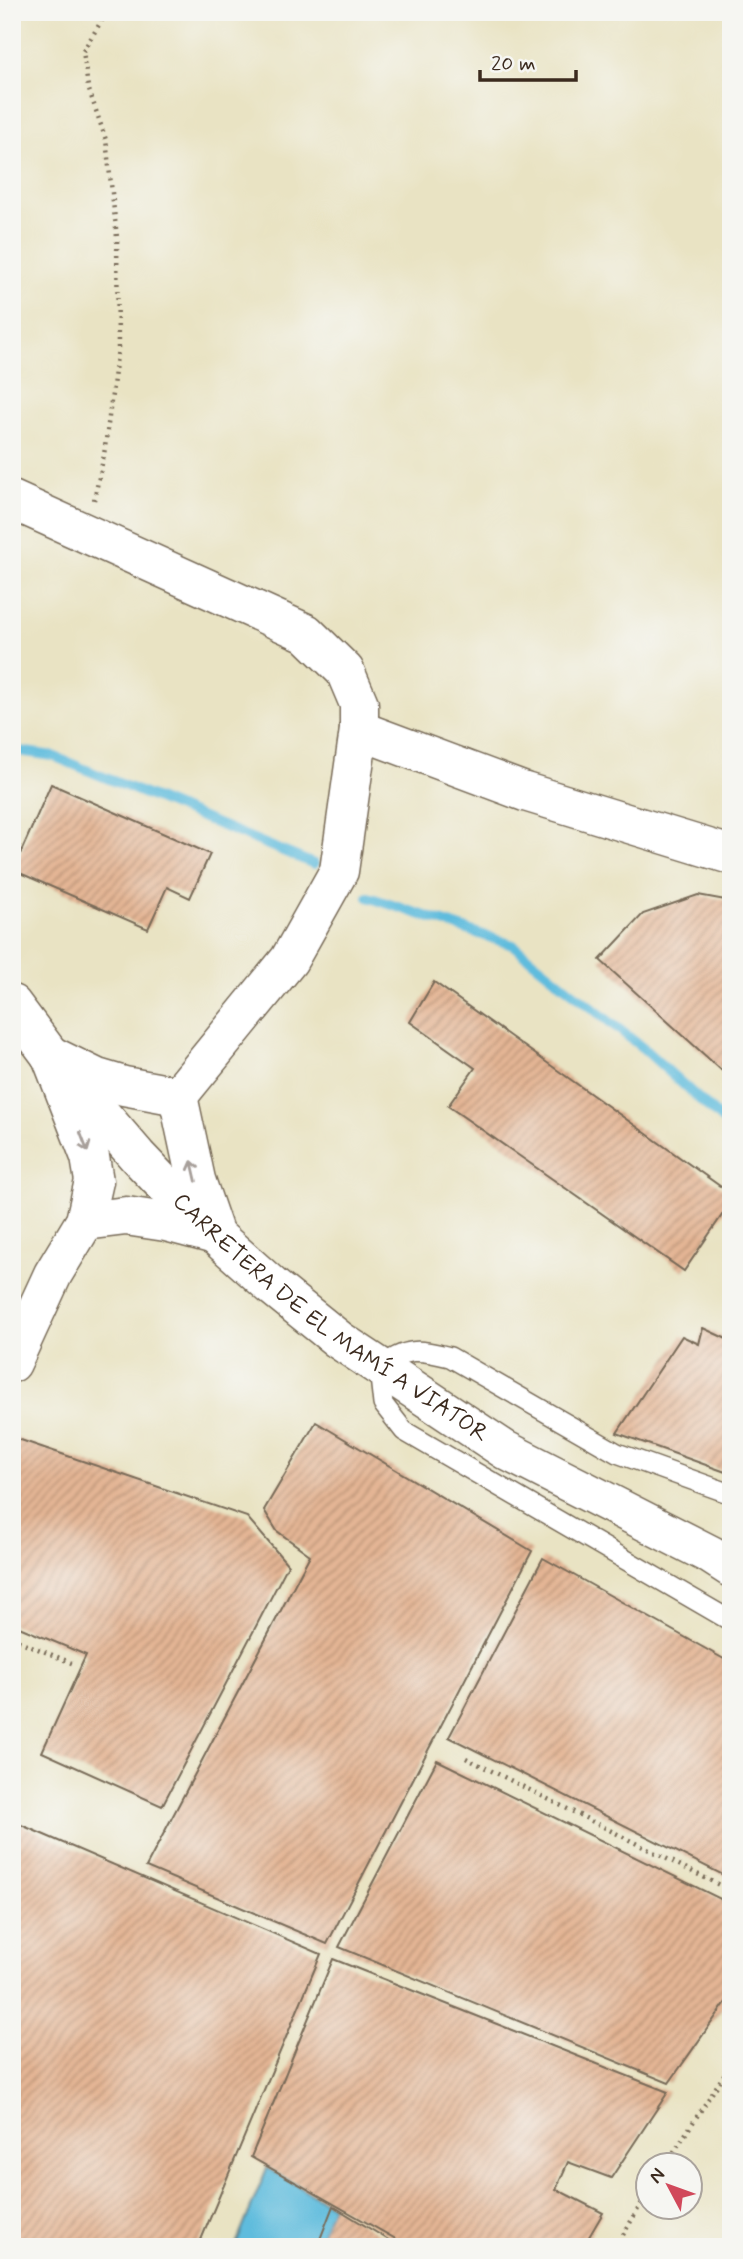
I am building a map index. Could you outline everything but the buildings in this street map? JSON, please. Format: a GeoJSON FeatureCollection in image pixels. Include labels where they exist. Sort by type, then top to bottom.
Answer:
{"type":"FeatureCollection","features":[{"type":"Feature","properties":{"kind":"street"},"geometry":{"type":"LineString","coordinates":[[12,500],[306,633],[345,671],[359,704],[359,730],[340,870],[289,960],[178,1096]]}},
{"type":"Feature","properties":{"kind":"street"},"geometry":{"type":"LineString","coordinates":[[359,730],[525,792],[731,855]]}},
{"type":"Feature","properties":{"kind":"street","name":"CARRETERA DE EL MAMÍ A VIATOR"},"geometry":{"type":"LineString","coordinates":[[12,1004],[50,1055],[137,1156],[215,1236],[339,1340],[505,1450],[724,1561]]}},
{"type":"Feature","properties":{"kind":"street"},"geometry":{"type":"LineString","coordinates":[[50,1055],[97,1078],[178,1096]]}},
{"type":"Feature","properties":{"kind":"street"},"geometry":{"type":"LineString","coordinates":[[12,1363],[53,1274],[85,1221],[94,1181],[90,1157],[50,1055]]}},
{"type":"Feature","properties":{"kind":"street"},"geometry":{"type":"LineString","coordinates":[[178,1096],[196,1180],[215,1236]]}},
{"type":"Feature","properties":{"kind":"street"},"geometry":{"type":"LineString","coordinates":[[85,1221],[126,1216],[166,1222],[215,1236]]}},
{"type":"Feature","properties":{"kind":"lane"},"geometry":{"type":"LineString","coordinates":[[731,1494],[617,1453],[450,1357],[422,1350],[396,1354],[379,1368],[383,1404],[404,1432],[731,1621]]}},
{"type":"Feature","properties":{"kind":"path"},"geometry":{"type":"LineString","coordinates":[[87,532],[104,455],[118,348],[117,237],[106,140],[88,87],[83,51],[107,12]]}},
{"type":"Feature","properties":{"kind":"path"},"geometry":{"type":"LineString","coordinates":[[12,1638],[74,1664]]}},
{"type":"Feature","properties":{"kind":"path"},"geometry":{"type":"LineString","coordinates":[[466,1758],[731,1891]]}},
{"type":"Feature","properties":{"kind":"path"},"geometry":{"type":"LineString","coordinates":[[676,2150],[731,2064]]}},
{"type":"Feature","properties":{"kind":"path"},"geometry":{"type":"LineString","coordinates":[[616,2247],[634,2217]]}},
{"type":"Feature","properties":{"kind":"water"},"geometry":{"type":"Polygon","coordinates":[[[267,2168],[333,2206],[317,2247],[235,2247],[267,2168]]]}},
{"type":"Feature","properties":{"kind":"waterway"},"geometry":{"type":"LineString","coordinates":[[12,750],[53,756],[314,864]]}},
{"type":"Feature","properties":{"kind":"waterway"},"geometry":{"type":"LineString","coordinates":[[368,897],[513,945],[644,1049],[731,1128]]}}]}
